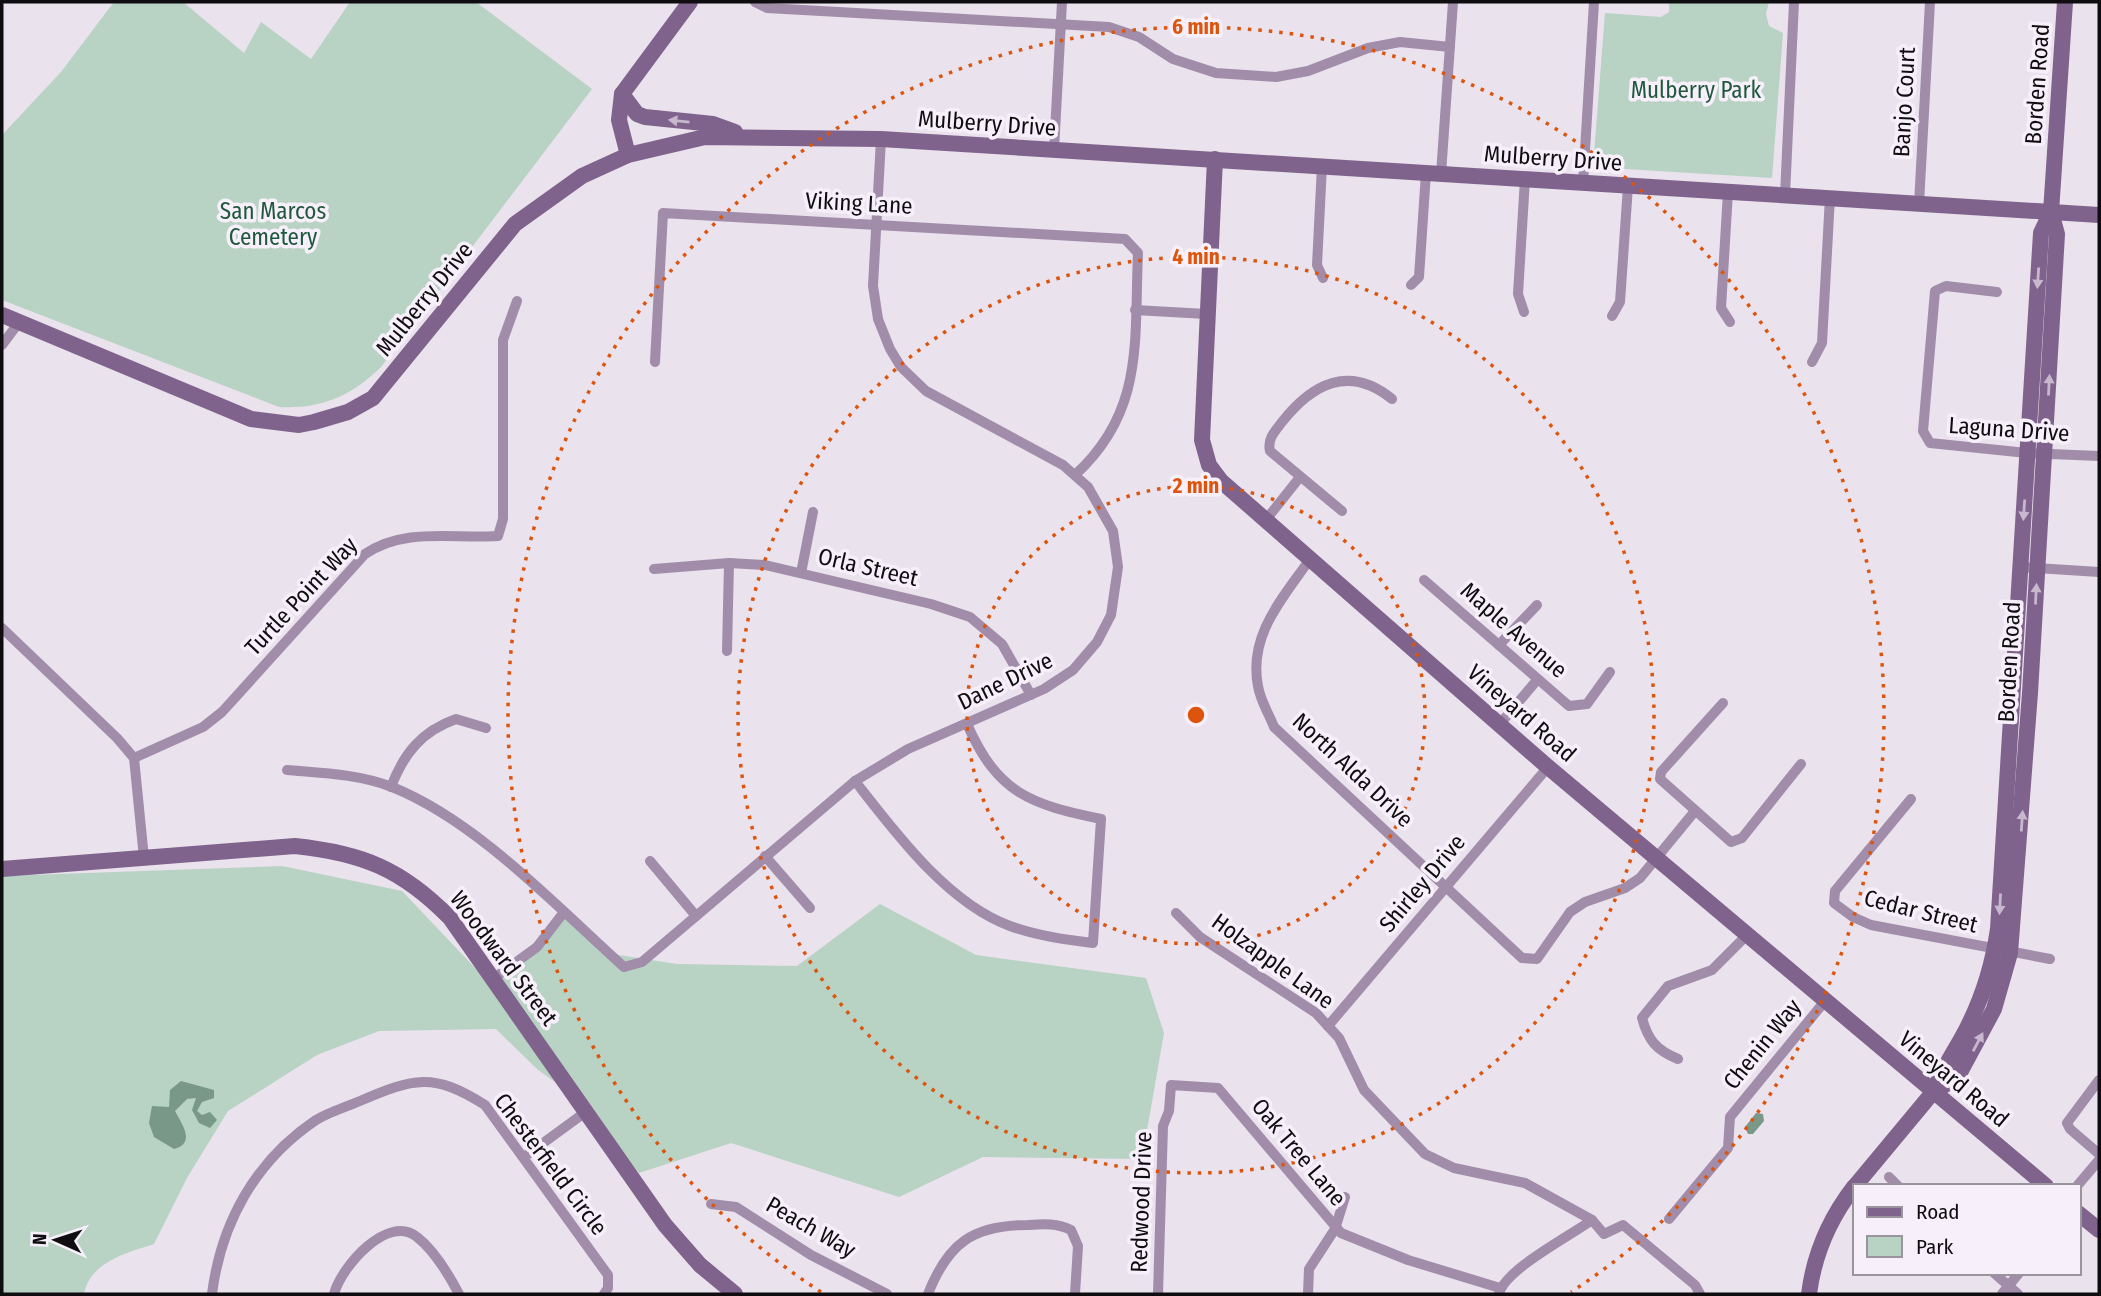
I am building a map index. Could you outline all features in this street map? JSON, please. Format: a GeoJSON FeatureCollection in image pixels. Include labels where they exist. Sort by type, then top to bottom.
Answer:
{"type":"FeatureCollection","features":[{"type":"Feature","properties":{"kind":"main road"},"geometry":{"type":"LineString","coordinates":[[628,155],[619,120],[622,94],[690,2]]}},
{"type":"Feature","properties":{"kind":"main road","name":"Borden Road"},"geometry":{"type":"LineString","coordinates":[[1857,1184],[1934,1091],[1942,1069],[1968,1027],[2003,951],[2038,568],[2057,234],[2051,212],[2065,2]]}},
{"type":"Feature","properties":{"kind":"main road"},"geometry":{"type":"LineString","coordinates":[[622,94],[637,114],[645,117],[713,124],[744,135]]}},
{"type":"Feature","properties":{"kind":"main road","name":"Mulberry Drive"},"geometry":{"type":"LineString","coordinates":[[2,315],[251,419],[299,425],[314,422],[348,412],[373,398],[515,224],[582,176],[628,155],[705,137],[744,135],[881,139],[2099,215]]}},
{"type":"Feature","properties":{"kind":"main road","name":"Vineyard Road"},"geometry":{"type":"LineString","coordinates":[[1214,159],[1201,404],[1204,450],[1221,481],[1548,767],[2044,1184]]}},
{"type":"Feature","properties":{"kind":"main road","name":"Borden Road"},"geometry":{"type":"LineString","coordinates":[[2003,951],[2020,567],[2041,233],[2051,212]]}},
{"type":"Feature","properties":{"kind":"main road","name":"Woodward Street"},"geometry":{"type":"LineString","coordinates":[[2,869],[295,846],[338,850],[363,858],[408,880],[424,891],[450,918],[665,1225],[700,1265],[735,1294]]}},
{"type":"Feature","properties":{"kind":"main road","name":"Borden Road"},"geometry":{"type":"LineString","coordinates":[[1809,1294],[1812,1272],[1826,1234],[1853,1189]]}},
{"type":"Feature","properties":{"kind":"main road"},"geometry":{"type":"LineString","coordinates":[[2080,1215],[2099,1230]]}},
{"type":"Feature","properties":{"kind":"street"},"geometry":{"type":"LineString","coordinates":[[755,2],[767,8],[1109,27],[1139,37],[1172,59],[1216,73],[1276,76],[1298,73],[1368,48],[1400,42],[1450,47]]}},
{"type":"Feature","properties":{"kind":"street"},"geometry":{"type":"LineString","coordinates":[[907,2],[907,14]]}},
{"type":"Feature","properties":{"kind":"street"},"geometry":{"type":"LineString","coordinates":[[1054,150],[1062,2]]}},
{"type":"Feature","properties":{"kind":"street"},"geometry":{"type":"LineString","coordinates":[[1411,285],[1419,277],[1450,47],[1452,2]]}},
{"type":"Feature","properties":{"kind":"street"},"geometry":{"type":"LineString","coordinates":[[1584,183],[1594,2]]}},
{"type":"Feature","properties":{"kind":"street"},"geometry":{"type":"LineString","coordinates":[[1785,195],[1794,2]]}},
{"type":"Feature","properties":{"kind":"street","name":"Banjo Court"},"geometry":{"type":"LineString","coordinates":[[1919,204],[1930,2]]}},
{"type":"Feature","properties":{"kind":"street","name":"Dane Drive"},"geometry":{"type":"LineString","coordinates":[[564,912],[624,967],[632,967],[642,962],[855,781],[908,749],[1031,695],[1073,670],[1097,642],[1111,615],[1117,584],[1113,531],[1088,487],[1063,465],[926,391],[901,367],[878,319],[873,286],[881,139]]}},
{"type":"Feature","properties":{"kind":"street"},"geometry":{"type":"LineString","coordinates":[[1322,166],[1317,265],[1323,278]]}},
{"type":"Feature","properties":{"kind":"street"},"geometry":{"type":"LineString","coordinates":[[1524,312],[1518,294],[1525,179]]}},
{"type":"Feature","properties":{"kind":"street"},"geometry":{"type":"LineString","coordinates":[[1612,316],[1620,302],[1628,186]]}},
{"type":"Feature","properties":{"kind":"street"},"geometry":{"type":"LineString","coordinates":[[1728,192],[1721,308],[1730,322]]}},
{"type":"Feature","properties":{"kind":"street"},"geometry":{"type":"LineString","coordinates":[[1812,362],[1822,344],[1830,197]]}},
{"type":"Feature","properties":{"kind":"street","name":"Viking Lane"},"geometry":{"type":"LineString","coordinates":[[655,362],[663,213],[1125,239],[1138,253],[1132,376],[1125,407],[1106,442],[1075,475]]}},
{"type":"Feature","properties":{"kind":"street","name":"Laguna Drive"},"geometry":{"type":"LineString","coordinates":[[1997,292],[1946,286],[1935,291],[1923,431],[1930,443],[2027,453],[2099,456]]}},
{"type":"Feature","properties":{"kind":"street","name":"Turtle Point Way"},"geometry":{"type":"LineString","coordinates":[[134,758],[203,727],[222,712],[365,554],[383,542],[402,537],[498,536],[503,519],[503,340],[517,301]]}},
{"type":"Feature","properties":{"kind":"street"},"geometry":{"type":"LineString","coordinates":[[1135,310],[1206,314]]}},
{"type":"Feature","properties":{"kind":"street"},"geometry":{"type":"LineString","coordinates":[[2,345],[20,321]]}},
{"type":"Feature","properties":{"kind":"street"},"geometry":{"type":"LineString","coordinates":[[1342,511],[1270,451],[1270,437],[1300,400],[1325,383],[1357,381],[1378,388],[1392,399]]}},
{"type":"Feature","properties":{"kind":"street"},"geometry":{"type":"LineString","coordinates":[[1265,521],[1300,477]]}},
{"type":"Feature","properties":{"kind":"street"},"geometry":{"type":"LineString","coordinates":[[801,573],[813,512]]}},
{"type":"Feature","properties":{"kind":"street","name":"North Alda Drive"},"geometry":{"type":"LineString","coordinates":[[1310,559],[1265,625],[1260,638],[1256,671],[1258,689],[1274,727],[1522,958],[1537,958],[1570,912],[1585,902],[1625,888],[1640,878],[1656,859]]}},
{"type":"Feature","properties":{"kind":"street"},"geometry":{"type":"LineString","coordinates":[[727,651],[729,563]]}},
{"type":"Feature","properties":{"kind":"street","name":"Orla Street"},"geometry":{"type":"LineString","coordinates":[[654,569],[729,563],[765,565],[931,604],[970,617],[1002,644],[1031,695]]}},
{"type":"Feature","properties":{"kind":"street"},"geometry":{"type":"LineString","coordinates":[[2020,567],[2099,572]]}},
{"type":"Feature","properties":{"kind":"street","name":"Maple Avenue"},"geometry":{"type":"LineString","coordinates":[[1424,580],[1569,706],[1587,704],[1609,672]]}},
{"type":"Feature","properties":{"kind":"street"},"geometry":{"type":"LineString","coordinates":[[1499,645],[1536,605]]}},
{"type":"Feature","properties":{"kind":"street"},"geometry":{"type":"LineString","coordinates":[[2,628],[117,738],[134,758],[145,858]]}},
{"type":"Feature","properties":{"kind":"street"},"geometry":{"type":"LineString","coordinates":[[1500,724],[1537,680]]}},
{"type":"Feature","properties":{"kind":"street"},"geometry":{"type":"LineString","coordinates":[[1723,703],[1661,772],[1661,783],[1731,842],[1742,838],[1801,764]]}},
{"type":"Feature","properties":{"kind":"street"},"geometry":{"type":"LineString","coordinates":[[391,787],[399,766],[427,732],[456,719],[486,728]]}},
{"type":"Feature","properties":{"kind":"street"},"geometry":{"type":"LineString","coordinates":[[855,781],[902,841],[978,910],[1008,925],[1049,938],[1093,943],[1101,819],[1044,807],[1011,786],[992,769],[967,724]]}},
{"type":"Feature","properties":{"kind":"street","name":"Shirley Drive"},"geometry":{"type":"LineString","coordinates":[[1328,1027],[1548,767]]}},
{"type":"Feature","properties":{"kind":"street"},"geometry":{"type":"LineString","coordinates":[[287,770],[343,774],[391,787],[440,811],[564,912],[537,947],[493,979]]}},
{"type":"Feature","properties":{"kind":"street","name":"Cedar Street"},"geometry":{"type":"LineString","coordinates":[[1911,799],[1835,891],[1834,903],[1853,917],[1871,925],[2050,959]]}},
{"type":"Feature","properties":{"kind":"street"},"geometry":{"type":"LineString","coordinates":[[1656,859],[1695,811]]}},
{"type":"Feature","properties":{"kind":"street"},"geometry":{"type":"LineString","coordinates":[[765,856],[810,908]]}},
{"type":"Feature","properties":{"kind":"street"},"geometry":{"type":"LineString","coordinates":[[650,861],[696,916]]}},
{"type":"Feature","properties":{"kind":"street","name":"Holzapple Lane"},"geometry":{"type":"LineString","coordinates":[[1176,913],[1200,937],[1316,1013],[1346,1049],[1364,1090],[1425,1154],[1454,1168],[1525,1183],[1592,1220],[1604,1234],[1623,1225],[1695,1284],[1700,1294]]}},
{"type":"Feature","properties":{"kind":"street"},"geometry":{"type":"LineString","coordinates":[[1678,1059],[1659,1051],[1647,1035],[1642,1017],[1668,986],[1712,970],[1747,935]]}},
{"type":"Feature","properties":{"kind":"street","name":"Chenin Way"},"geometry":{"type":"LineString","coordinates":[[1669,1219],[1728,1148],[1730,1117],[1825,1001]]}},
{"type":"Feature","properties":{"kind":"street"},"geometry":{"type":"LineString","coordinates":[[2099,1080],[2067,1123],[2070,1129],[2099,1154]]}},
{"type":"Feature","properties":{"kind":"street","name":"Chesterfield Circle"},"geometry":{"type":"LineString","coordinates":[[212,1294],[223,1240],[237,1206],[271,1159],[318,1119],[400,1084],[434,1082],[457,1087],[485,1105],[608,1275],[608,1288],[604,1294]]}},
{"type":"Feature","properties":{"kind":"street","name":"Oak Tree Lane"},"geometry":{"type":"LineString","coordinates":[[1169,1111],[1171,1085],[1218,1088],[1335,1229],[1408,1260],[1500,1291]]}},
{"type":"Feature","properties":{"kind":"street"},"geometry":{"type":"LineString","coordinates":[[524,1157],[587,1111]]}},
{"type":"Feature","properties":{"kind":"street","name":"Redwood Drive"},"geometry":{"type":"LineString","coordinates":[[1158,1294],[1163,1126],[1169,1111]]}},
{"type":"Feature","properties":{"kind":"street"},"geometry":{"type":"LineString","coordinates":[[2079,1184],[2099,1160]]}},
{"type":"Feature","properties":{"kind":"street"},"geometry":{"type":"LineString","coordinates":[[1889,1177],[1896,1184]]}},
{"type":"Feature","properties":{"kind":"street"},"geometry":{"type":"LineString","coordinates":[[1308,1294],[1309,1269],[1335,1229],[1345,1197]]}},
{"type":"Feature","properties":{"kind":"street","name":"Peach Way"},"geometry":{"type":"LineString","coordinates":[[711,1204],[736,1207],[811,1255],[887,1294]]}},
{"type":"Feature","properties":{"kind":"street"},"geometry":{"type":"LineString","coordinates":[[1500,1291],[1518,1270],[1592,1220]]}},
{"type":"Feature","properties":{"kind":"street"},"geometry":{"type":"LineString","coordinates":[[928,1294],[954,1247],[971,1235],[1002,1225],[1060,1224],[1071,1230],[1077,1246],[1075,1294]]}},
{"type":"Feature","properties":{"kind":"street"},"geometry":{"type":"LineString","coordinates":[[334,1294],[345,1269],[362,1250],[377,1238],[402,1232],[416,1235],[450,1276],[459,1294]]}},
{"type":"Feature","properties":{"kind":"street"},"geometry":{"type":"LineString","coordinates":[[1995,1275],[2005,1290],[2018,1294]]}},
{"type":"Feature","properties":{"kind":"street"},"geometry":{"type":"LineString","coordinates":[[2005,1290],[2017,1275]]}},
{"type":"Feature","properties":{"kind":"green space","name":"San Marcos Cemetery"},"geometry":{"type":"Polygon","coordinates":[[[114,2],[183,2],[244,53],[261,22],[311,59],[350,2],[476,2],[592,89],[381,367],[358,386],[334,399],[308,406],[279,407],[2,300],[2,135],[61,72],[114,2]]]}},
{"type":"Feature","properties":{"kind":"green space","name":"Mulberry Park"},"geometry":{"type":"Polygon","coordinates":[[[1669,2],[1769,2],[1766,14],[1769,26],[1783,33],[1772,178],[1593,167],[1605,13],[1661,17],[1669,12],[1669,2]]]}},
{"type":"Feature","properties":{"kind":"green space"},"geometry":{"type":"Polygon","coordinates":[[[282,866],[402,891],[513,1008],[493,979],[531,952],[564,913],[612,954],[677,964],[797,966],[880,904],[976,955],[1146,978],[1164,1033],[1142,1159],[983,1157],[899,1197],[731,1143],[639,1173],[577,1098],[537,1069],[496,1029],[379,1031],[317,1055],[228,1111],[187,1178],[154,1244],[121,1255],[101,1266],[88,1283],[84,1294],[2,1294],[2,876],[282,866]]]}},
{"type":"Feature","properties":{"kind":"shaded area"},"geometry":{"type":"Polygon","coordinates":[[[181,1081],[214,1090],[214,1098],[202,1102],[197,1111],[202,1115],[210,1112],[217,1120],[210,1128],[199,1123],[192,1110],[196,1098],[187,1099],[175,1111],[185,1132],[185,1142],[174,1149],[154,1137],[149,1123],[152,1106],[169,1107],[170,1090],[181,1081]]]}},
{"type":"Feature","properties":{"kind":"shaded area"},"geometry":{"type":"Polygon","coordinates":[[[1756,1113],[1763,1114],[1764,1121],[1753,1134],[1748,1134],[1745,1127],[1756,1113]]]}}]}
